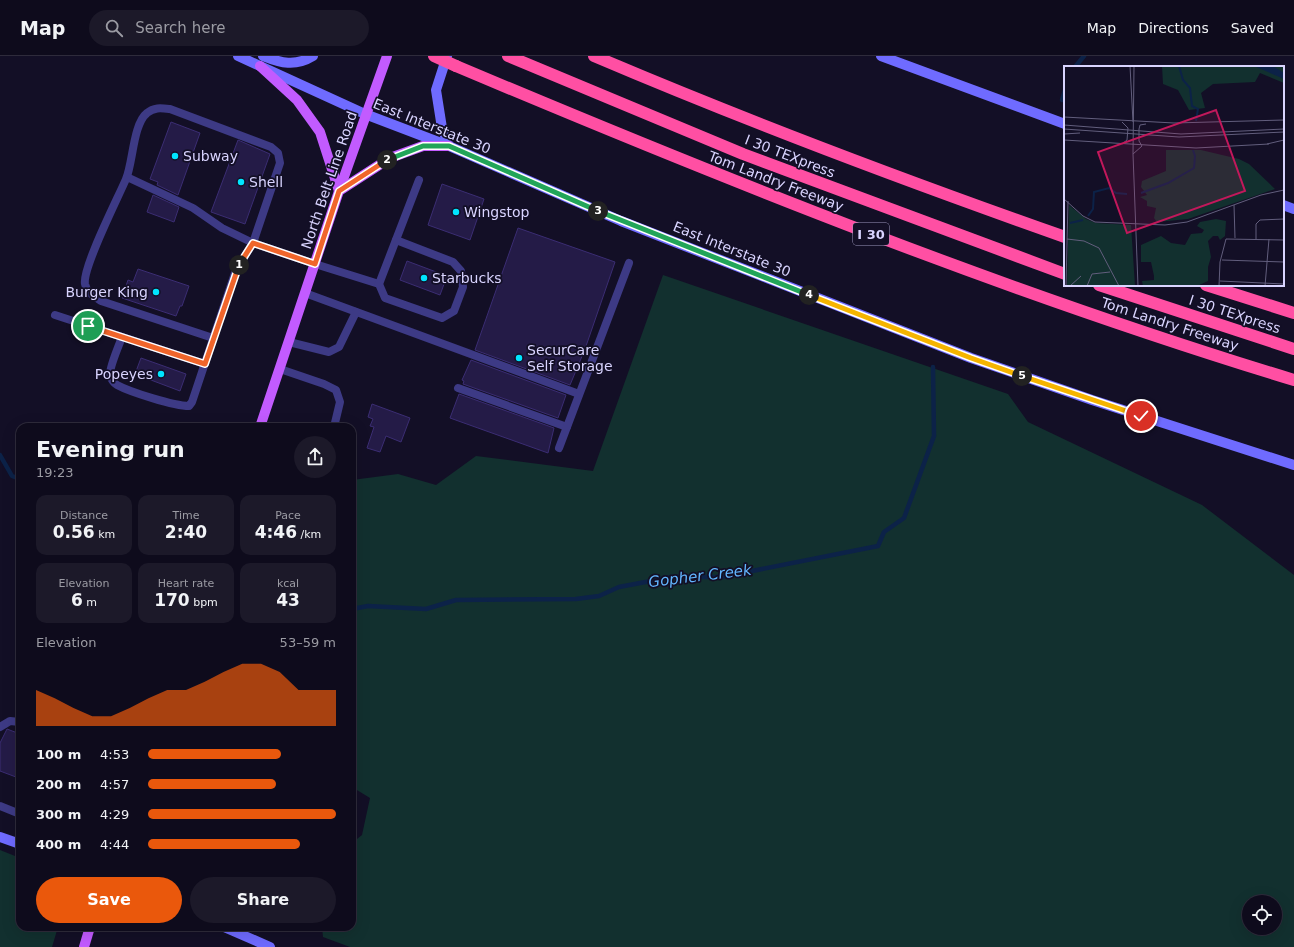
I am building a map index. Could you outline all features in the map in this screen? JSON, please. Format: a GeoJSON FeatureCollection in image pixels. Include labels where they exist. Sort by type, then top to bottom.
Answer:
{"type":"FeatureCollection","features":[{"type":"Feature","properties":{"kind":"highway","name":"Tom Landry Freeway"},"geometry":{"type":"LineString","coordinates":[[434,56],[645,146],[947,263],[1058,302],[1294,380]]}},
{"type":"Feature","properties":{"kind":"highway","name":"I 30 TEXpress"},"geometry":{"type":"LineString","coordinates":[[508,56],[743,154],[1064,274]]}},
{"type":"Feature","properties":{"kind":"highway"},"geometry":{"type":"LineString","coordinates":[[594,56],[709,104],[870,167],[1064,237]]}},
{"type":"Feature","properties":{"kind":"highway","name":"I 30 TEXpress"},"geometry":{"type":"LineString","coordinates":[[1102,286],[1294,349]]}},
{"type":"Feature","properties":{"kind":"highway"},"geometry":{"type":"LineString","coordinates":[[1209,286],[1294,313]]}},
{"type":"Feature","properties":{"kind":"main road","name":"East Interstate 30"},"geometry":{"type":"LineString","coordinates":[[238,56],[365,114],[449,146],[621,220],[971,358],[1092,400],[1294,465]]}},
{"type":"Feature","properties":{"kind":"main road"},"geometry":{"type":"LineString","coordinates":[[263,56],[279,63],[291,64],[305,61],[313,56]]}},
{"type":"Feature","properties":{"kind":"main road","name":"North Belt Line Road"},"geometry":{"type":"LineString","coordinates":[[261,423],[365,114],[387,56]]}},
{"type":"Feature","properties":{"kind":"main road"},"geometry":{"type":"LineString","coordinates":[[260,66],[297,100],[320,132],[339,191],[390,158],[423,146],[449,146],[442,128],[436,90],[448,56]]}},
{"type":"Feature","properties":{"kind":"main road"},"geometry":{"type":"LineString","coordinates":[[881,56],[1064,124]]}},
{"type":"Feature","properties":{"kind":"main road"},"geometry":{"type":"LineString","coordinates":[[1284,205],[1294,209]]}},
{"type":"Feature","properties":{"kind":"main road"},"geometry":{"type":"LineString","coordinates":[[0,837],[16,843]]}},
{"type":"Feature","properties":{"kind":"main road"},"geometry":{"type":"LineString","coordinates":[[84,947],[89,931]]}},
{"type":"Feature","properties":{"kind":"main road"},"geometry":{"type":"LineString","coordinates":[[233,931],[270,947]]}},
{"type":"Feature","properties":{"kind":"lane"},"geometry":{"type":"LineString","coordinates":[[122,337],[110,373],[112,380],[117,385],[179,406],[188,406],[192,402],[236,270],[253,243],[280,163],[278,153],[272,147],[170,109],[158,108],[146,114],[140,125],[127,177],[91,258],[85,283],[88,292],[102,301],[213,338]]}},
{"type":"Feature","properties":{"kind":"lane"},"geometry":{"type":"LineString","coordinates":[[127,177],[193,208],[222,228],[253,243],[379,284]]}},
{"type":"Feature","properties":{"kind":"lane"},"geometry":{"type":"LineString","coordinates":[[396,240],[453,262],[462,271],[463,287],[454,311],[442,318],[385,298],[379,284],[419,180]]}},
{"type":"Feature","properties":{"kind":"lane"},"geometry":{"type":"LineString","coordinates":[[559,448],[629,263]]}},
{"type":"Feature","properties":{"kind":"lane"},"geometry":{"type":"LineString","coordinates":[[305,293],[579,394]]}},
{"type":"Feature","properties":{"kind":"lane"},"geometry":{"type":"LineString","coordinates":[[289,342],[329,352],[340,347],[356,312]]}},
{"type":"Feature","properties":{"kind":"lane"},"geometry":{"type":"LineString","coordinates":[[55,315],[205,364]]}},
{"type":"Feature","properties":{"kind":"lane"},"geometry":{"type":"LineString","coordinates":[[280,368],[336,390],[340,402],[335,423]]}},
{"type":"Feature","properties":{"kind":"lane"},"geometry":{"type":"LineString","coordinates":[[458,388],[567,427]]}},
{"type":"Feature","properties":{"kind":"lane"},"geometry":{"type":"LineString","coordinates":[[0,727],[10,721],[16,722]]}},
{"type":"Feature","properties":{"kind":"lane"},"geometry":{"type":"LineString","coordinates":[[0,806],[16,812]]}},
{"type":"Feature","properties":{"kind":"green space"},"geometry":{"type":"Polygon","coordinates":[[[663,275],[1008,394],[1028,422],[1202,505],[1294,575],[1294,947],[350,947],[323,937],[322,931],[356,931],[356,840],[362,835],[370,798],[356,789],[356,479],[398,474],[436,485],[476,456],[593,471],[663,275]]]}},
{"type":"Feature","properties":{"kind":"green space"},"geometry":{"type":"Polygon","coordinates":[[[0,850],[16,856],[16,931],[57,931],[52,947],[0,947],[0,850]]]}},
{"type":"Feature","properties":{"kind":"building","name":"Subway"},"geometry":{"type":"Polygon","coordinates":[[[171,122],[200,133],[178,195],[157,185],[158,182],[150,179],[171,122]]]}},
{"type":"Feature","properties":{"kind":"building","name":"Shell"},"geometry":{"type":"Polygon","coordinates":[[[238,140],[270,154],[245,224],[211,212],[238,140]]]}},
{"type":"Feature","properties":{"kind":"building","name":"Wingstop"},"geometry":{"type":"Polygon","coordinates":[[[442,184],[484,199],[470,240],[428,225],[442,184]]]}},
{"type":"Feature","properties":{"kind":"building"},"geometry":{"type":"Polygon","coordinates":[[[153,195],[179,207],[174,222],[147,212],[153,195]]]}},
{"type":"Feature","properties":{"kind":"building"},"geometry":{"type":"Polygon","coordinates":[[[518,228],[615,262],[585,349],[570,385],[475,350],[518,228]]]}},
{"type":"Feature","properties":{"kind":"building","name":"Starbucks"},"geometry":{"type":"Polygon","coordinates":[[[407,261],[447,276],[440,295],[400,280],[407,261]]]}},
{"type":"Feature","properties":{"kind":"building","name":"Burger King"},"geometry":{"type":"Polygon","coordinates":[[[138,269],[189,286],[182,306],[180,306],[176,316],[122,298],[128,280],[133,282],[138,269]]]}},
{"type":"Feature","properties":{"kind":"building","name":"Popeyes"},"geometry":{"type":"Polygon","coordinates":[[[141,358],[186,374],[180,391],[135,374],[141,358]]]}},
{"type":"Feature","properties":{"kind":"building"},"geometry":{"type":"Polygon","coordinates":[[[471,360],[566,395],[558,418],[463,384],[464,381],[462,380],[471,360]]]}},
{"type":"Feature","properties":{"kind":"building"},"geometry":{"type":"Polygon","coordinates":[[[459,394],[554,428],[548,453],[450,418],[459,394]]]}},
{"type":"Feature","properties":{"kind":"building"},"geometry":{"type":"Polygon","coordinates":[[[372,404],[410,418],[401,442],[386,436],[380,452],[367,448],[374,427],[370,426],[373,419],[368,417],[372,404]]]}},
{"type":"Feature","properties":{"kind":"building"},"geometry":{"type":"Polygon","coordinates":[[[7,729],[16,732],[16,777],[0,771],[0,743],[7,729]]]}},
{"type":"Feature","properties":{"kind":"waterway","name":"Gopher Creek"},"geometry":{"type":"LineString","coordinates":[[1076,66],[1084,56]]}},
{"type":"Feature","properties":{"kind":"waterway","name":"Gopher Creek"},"geometry":{"type":"LineString","coordinates":[[1062,100],[1064,93]]}},
{"type":"Feature","properties":{"kind":"waterway","name":"Gopher Creek"},"geometry":{"type":"LineString","coordinates":[[356,608],[368,606],[426,609],[456,600],[576,599],[599,596],[619,587],[672,577],[722,577],[878,546],[884,532],[904,518],[934,436],[933,367]]}},
{"type":"Feature","properties":{"kind":"waterway","name":"Gopher Creek"},"geometry":{"type":"LineString","coordinates":[[0,455],[12,476],[16,478]]}},
{"type":"Feature","properties":{"kind":"place","name":"Subway"},"geometry":{"type":"Point","coordinates":[175,156]}},
{"type":"Feature","properties":{"kind":"place","name":"Shell"},"geometry":{"type":"Point","coordinates":[241,182]}},
{"type":"Feature","properties":{"kind":"place","name":"Wingstop"},"geometry":{"type":"Point","coordinates":[456,212]}},
{"type":"Feature","properties":{"kind":"place","name":"Starbucks"},"geometry":{"type":"Point","coordinates":[424,278]}},
{"type":"Feature","properties":{"kind":"place","name":"Burger King"},"geometry":{"type":"Point","coordinates":[156,292]}},
{"type":"Feature","properties":{"kind":"place","name":"SecurCare Self Storage"},"geometry":{"type":"Point","coordinates":[519,358]}},
{"type":"Feature","properties":{"kind":"place","name":"Popeyes"},"geometry":{"type":"Point","coordinates":[161,374]}},
{"type":"Feature","properties":{"kind":"route"},"geometry":{"type":"LineString","coordinates":[[88,326],[205,364],[236,270],[253,243],[315,264],[339,191],[390,158],[423,146],[449,146],[621,220],[817,298],[971,358],[1141,416]]}}]}
